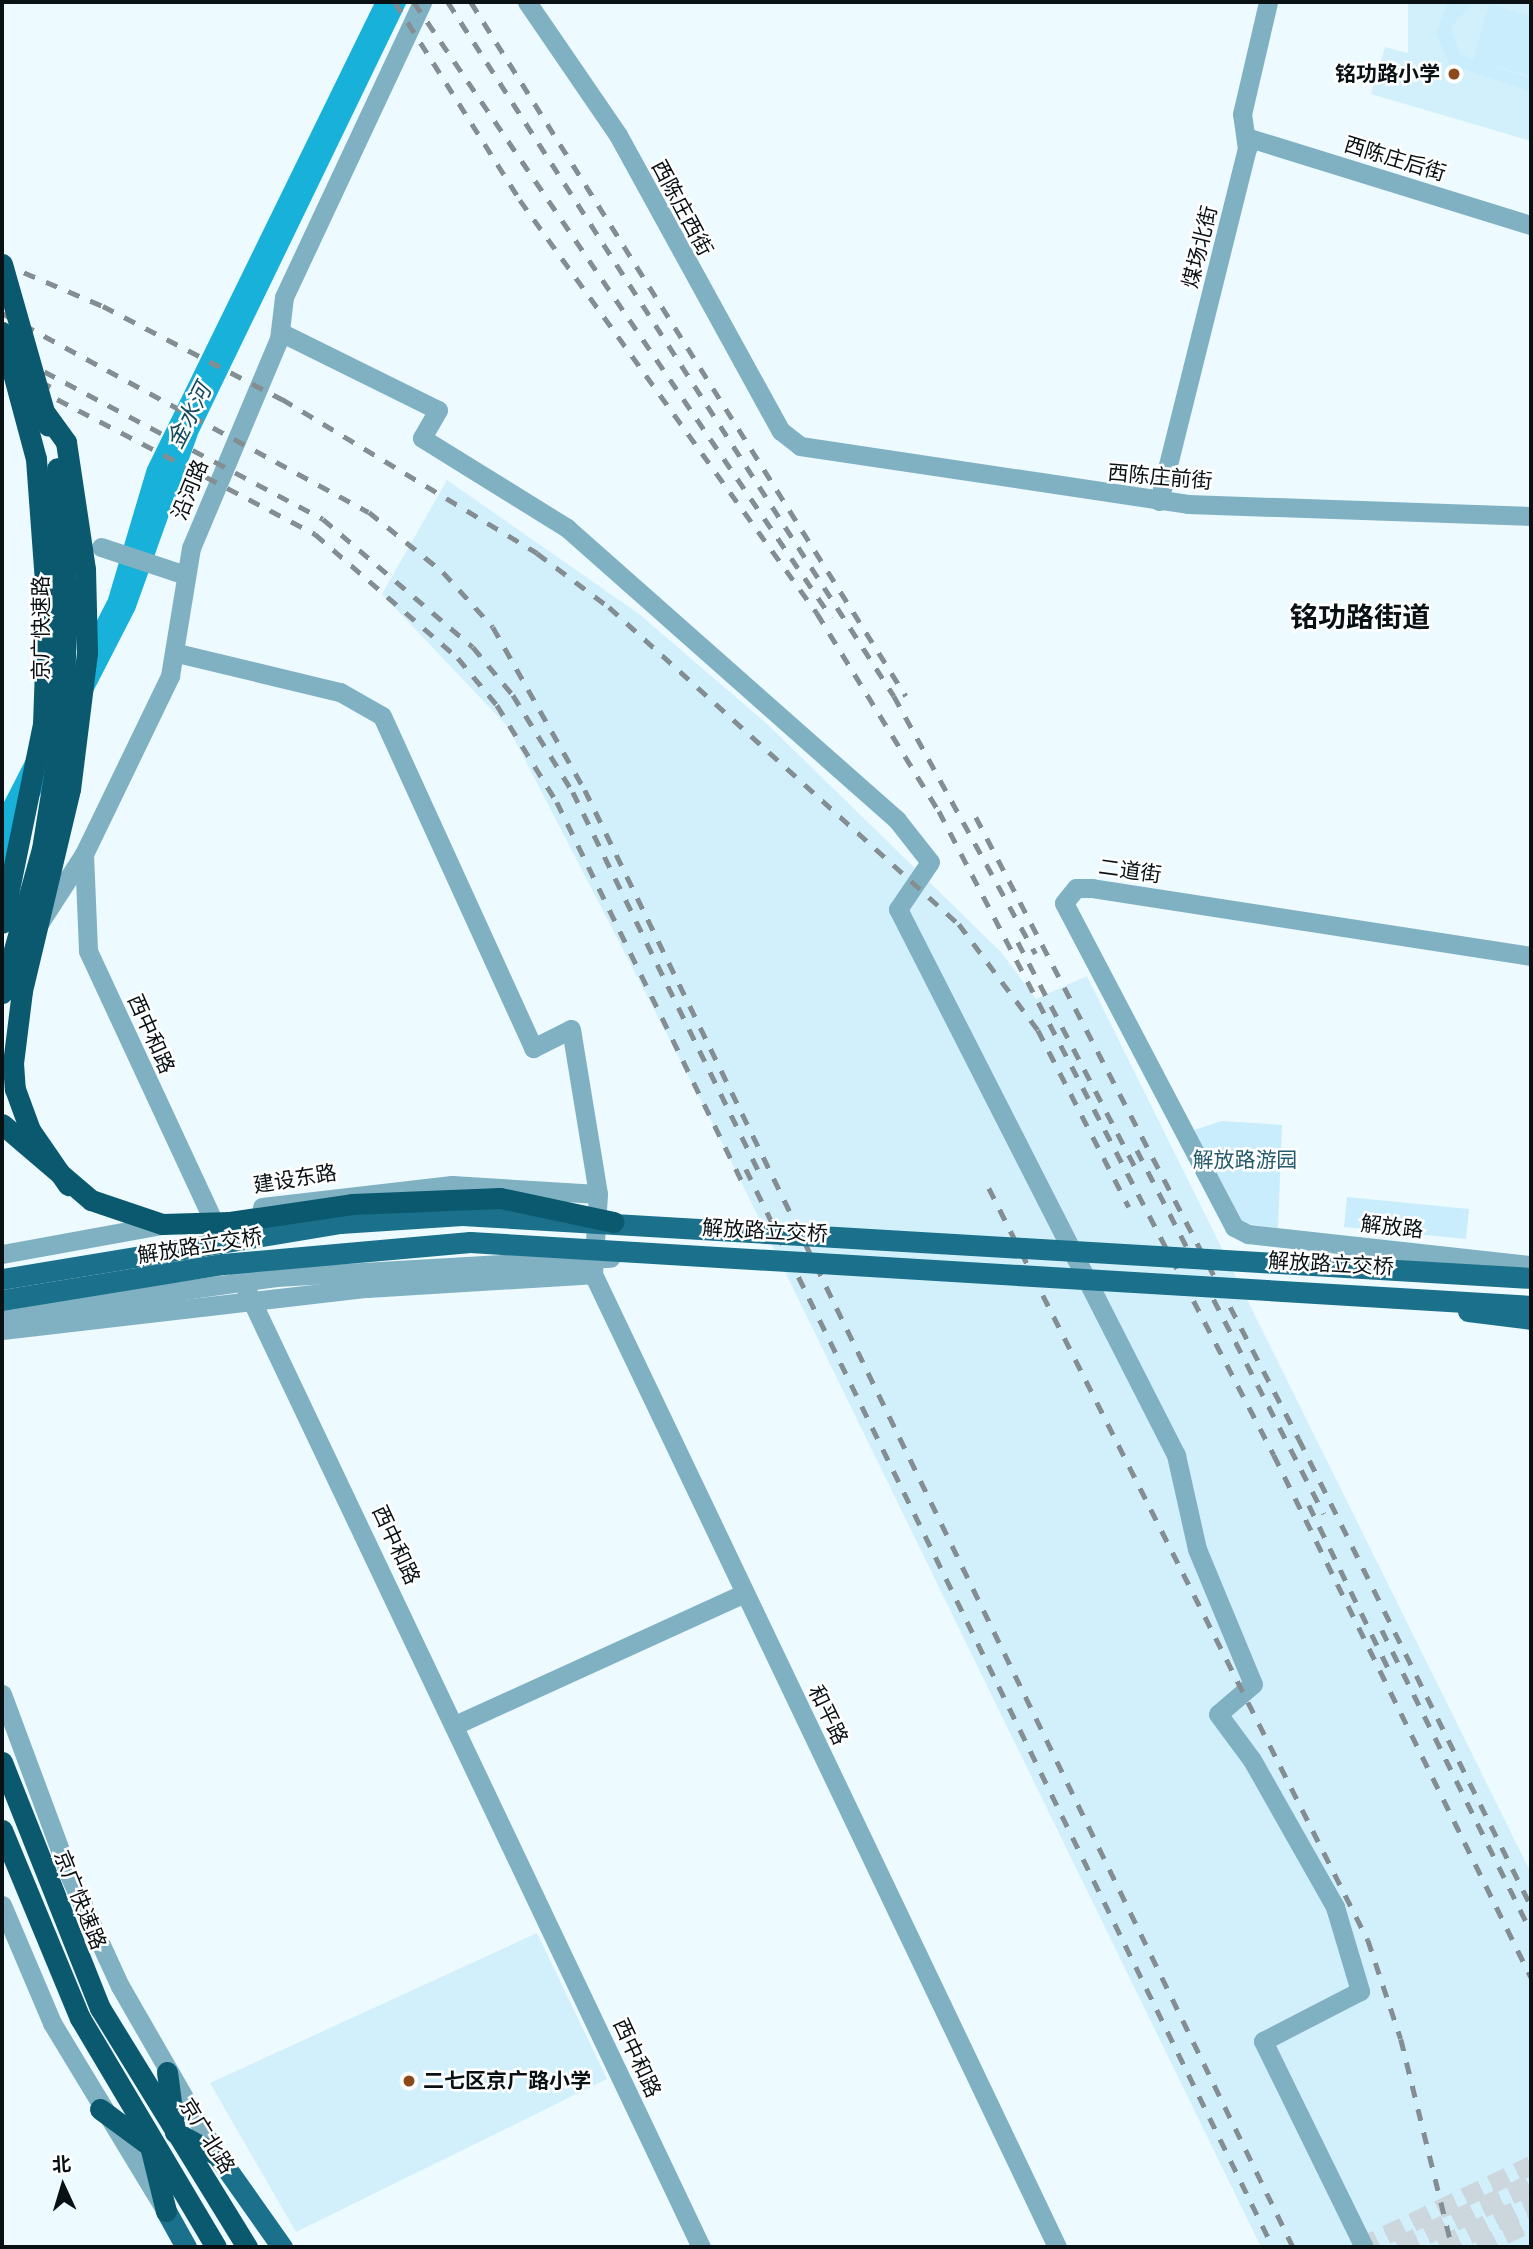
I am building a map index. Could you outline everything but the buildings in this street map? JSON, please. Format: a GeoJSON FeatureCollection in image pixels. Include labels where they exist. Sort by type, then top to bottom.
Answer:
{"type":"FeatureCollection","features":[{"type":"Feature","properties":{"kind":"highway","name":"京广快速路"},"geometry":{"type":"LineString","coordinates":[[2,264],[46,414],[65,544],[66,685],[42,849],[2,993]]}},
{"type":"Feature","properties":{"kind":"highway","name":"京广快速路"},"geometry":{"type":"LineString","coordinates":[[2,331],[36,459],[47,610],[43,724],[2,923]]}},
{"type":"Feature","properties":{"kind":"highway"},"geometry":{"type":"LineString","coordinates":[[46,414],[66,442],[85,569],[87,653],[69,789],[22,991],[13,1063],[15,1089],[30,1130],[68,1185]]}},
{"type":"Feature","properties":{"kind":"highway"},"geometry":{"type":"LineString","coordinates":[[2,1124],[68,1185],[122,1214],[174,1225],[434,1198],[535,1201],[614,1222]]}},
{"type":"Feature","properties":{"kind":"highway","name":"京广快速路"},"geometry":{"type":"LineString","coordinates":[[2,1762],[69,1940],[123,2052]]}},
{"type":"Feature","properties":{"kind":"highway"},"geometry":{"type":"LineString","coordinates":[[3,1834],[48,1949],[103,2062],[216,2247]]}},
{"type":"Feature","properties":{"kind":"highway","name":"京广北路"},"geometry":{"type":"LineString","coordinates":[[123,2052],[247,2247]]}},
{"type":"Feature","properties":{"kind":"highway"},"geometry":{"type":"LineString","coordinates":[[167,2072],[175,2132],[217,2155]]}},
{"type":"Feature","properties":{"kind":"highway"},"geometry":{"type":"LineString","coordinates":[[100,2109],[150,2147],[166,2211]]}},
{"type":"Feature","properties":{"kind":"main road","name":"解放路立交桥"},"geometry":{"type":"LineString","coordinates":[[2,1279],[391,1218],[614,1222],[1531,1278]]}},
{"type":"Feature","properties":{"kind":"main road","name":"解放路立交桥"},"geometry":{"type":"LineString","coordinates":[[2,1300],[223,1264],[413,1244],[510,1244],[631,1256],[1375,1301],[1531,1306]]}},
{"type":"Feature","properties":{"kind":"main road"},"geometry":{"type":"LineString","coordinates":[[1375,1301],[1531,1319]]}},
{"type":"Feature","properties":{"kind":"main road"},"geometry":{"type":"LineString","coordinates":[[217,2155],[282,2247]]}},
{"type":"Feature","properties":{"kind":"main road"},"geometry":{"type":"LineString","coordinates":[[166,2211],[186,2247]]}},
{"type":"Feature","properties":{"kind":"street","name":"沿河路"},"geometry":{"type":"LineString","coordinates":[[2,993],[84,854],[177,653],[186,575],[206,508],[280,332],[285,297],[422,2]]}},
{"type":"Feature","properties":{"kind":"street","name":"西陈庄西街"},"geometry":{"type":"LineString","coordinates":[[527,2],[618,135],[791,439]]}},
{"type":"Feature","properties":{"kind":"street","name":"煤场北街"},"geometry":{"type":"LineString","coordinates":[[1159,501],[1246,137],[1242,114],[1268,2]]}},
{"type":"Feature","properties":{"kind":"street","name":"西陈庄后街"},"geometry":{"type":"LineString","coordinates":[[1246,137],[1531,225]]}},
{"type":"Feature","properties":{"kind":"street"},"geometry":{"type":"LineString","coordinates":[[280,332],[438,411],[422,438],[577,536],[897,820],[930,862],[898,909],[1176,1455],[1198,1549],[1253,1684],[1218,1714],[1252,1760],[1335,1907],[1360,1991],[1263,2041],[1364,2247]]}},
{"type":"Feature","properties":{"kind":"street","name":"西陈庄前街"},"geometry":{"type":"LineString","coordinates":[[791,439],[800,446],[1159,501],[1531,516]]}},
{"type":"Feature","properties":{"kind":"street"},"geometry":{"type":"LineString","coordinates":[[101,547],[186,575]]}},
{"type":"Feature","properties":{"kind":"street","name":"和平路"},"geometry":{"type":"LineString","coordinates":[[177,653],[340,692],[382,716],[533,1048],[571,1029],[598,1194],[593,1274],[1057,2247]]}},
{"type":"Feature","properties":{"kind":"street","name":"西中和路"},"geometry":{"type":"LineString","coordinates":[[84,854],[88,951],[210,1217],[455,1725],[701,2247]]}},
{"type":"Feature","properties":{"kind":"street","name":"二道街"},"geometry":{"type":"LineString","coordinates":[[1248,1234],[1228,1220],[1064,903],[1067,896],[1092,888],[1531,956]]}},
{"type":"Feature","properties":{"kind":"street","name":"建设东路"},"geometry":{"type":"LineString","coordinates":[[2,1254],[210,1217],[452,1185],[598,1194]]}},
{"type":"Feature","properties":{"kind":"street","name":"解放路"},"geometry":{"type":"LineString","coordinates":[[1248,1234],[1531,1265]]}},
{"type":"Feature","properties":{"kind":"street"},"geometry":{"type":"LineString","coordinates":[[2,1316],[276,1277],[631,1256]]}},
{"type":"Feature","properties":{"kind":"street"},"geometry":{"type":"LineString","coordinates":[[2,1330],[252,1300],[593,1274]]}},
{"type":"Feature","properties":{"kind":"street"},"geometry":{"type":"LineString","coordinates":[[455,1725],[744,1592]]}},
{"type":"Feature","properties":{"kind":"street"},"geometry":{"type":"LineString","coordinates":[[2,1694],[70,1877],[167,2072],[217,2155]]}},
{"type":"Feature","properties":{"kind":"street"},"geometry":{"type":"LineString","coordinates":[[2,1905],[52,2023],[100,2109]]}},
{"type":"Feature","properties":{"kind":"shaded area","name":"铭功路小学"},"geometry":{"type":"Polygon","coordinates":[[[1408,2],[1531,2],[1531,141],[1371,94],[1385,47],[1408,53],[1408,2]]]}},
{"type":"Feature","properties":{"kind":"shaded area"},"geometry":{"type":"Polygon","coordinates":[[[447,480],[639,614],[766,723],[1001,952],[1036,999],[1087,976],[1531,1873],[1531,2247],[1261,2247],[706,1110],[508,727],[382,594],[447,480]]]}},
{"type":"Feature","properties":{"kind":"shaded area","name":"二七区京广路小学"},"geometry":{"type":"Polygon","coordinates":[[[537,1933],[607,2079],[296,2232],[210,2083],[537,1933]]]}},
{"type":"Feature","properties":{"kind":"green space"},"geometry":{"type":"Polygon","coordinates":[[[1448,2],[1474,2],[1451,27],[1460,55],[1531,79],[1531,92],[1450,65],[1436,33],[1448,2]]]}},
{"type":"Feature","properties":{"kind":"green space"},"geometry":{"type":"Polygon","coordinates":[[[1489,4],[1531,16],[1531,76],[1473,60],[1489,4]]]}},
{"type":"Feature","properties":{"kind":"green space","name":"解放路游园"},"geometry":{"type":"Polygon","coordinates":[[[1222,1121],[1282,1125],[1278,1228],[1241,1223],[1191,1131],[1222,1121]]]}},
{"type":"Feature","properties":{"kind":"green space"},"geometry":{"type":"Polygon","coordinates":[[[1347,1197],[1469,1209],[1466,1239],[1344,1227],[1347,1197]]]}},
{"type":"Feature","properties":{"kind":"water","name":"金水河"},"geometry":{"type":"Polygon","coordinates":[[[375,2],[407,2],[198,434],[135,610],[2,869],[2,806],[108,599],[147,468],[375,2]]]}},
{"type":"Feature","properties":{"kind":"tunnel"},"geometry":{"type":"LineString","coordinates":[[1360,2247],[1531,2165]]}},
{"type":"Feature","properties":{"kind":"tunnel"},"geometry":{"type":"LineString","coordinates":[[1398,2247],[1531,2184]]}},
{"type":"Feature","properties":{"kind":"tunnel"},"geometry":{"type":"LineString","coordinates":[[1440,2247],[1531,2204]]}},
{"type":"Feature","properties":{"kind":"tunnel"},"geometry":{"type":"LineString","coordinates":[[1478,2247],[1531,2222]]}},
{"type":"Feature","properties":{"kind":"railway"},"geometry":{"type":"LineString","coordinates":[[395,2],[520,200],[817,613],[939,811],[1274,1455],[1531,1977]]}},
{"type":"Feature","properties":{"kind":"railway"},"geometry":{"type":"LineString","coordinates":[[414,2],[832,618]]}},
{"type":"Feature","properties":{"kind":"railway"},"geometry":{"type":"LineString","coordinates":[[448,2],[894,696],[1036,954]]}},
{"type":"Feature","properties":{"kind":"railway"},"geometry":{"type":"LineString","coordinates":[[471,2],[906,696]]}},
{"type":"Feature","properties":{"kind":"railway"},"geometry":{"type":"LineString","coordinates":[[2,263],[103,306],[282,399],[537,553],[609,607],[959,924],[1038,1030],[1129,1207]]}},
{"type":"Feature","properties":{"kind":"railway"},"geometry":{"type":"LineString","coordinates":[[2,313],[369,512],[443,572],[493,627],[585,790],[1293,2247]]}},
{"type":"Feature","properties":{"kind":"railway"},"geometry":{"type":"LineString","coordinates":[[2,349],[323,519],[473,647],[513,695],[573,792],[762,1178]]}},
{"type":"Feature","properties":{"kind":"railway"},"geometry":{"type":"LineString","coordinates":[[2,361],[51,387]]}},
{"type":"Feature","properties":{"kind":"railway"},"geometry":{"type":"LineString","coordinates":[[36,388],[315,534],[458,658],[497,705],[557,802],[744,1185]]}},
{"type":"Feature","properties":{"kind":"railway"},"geometry":{"type":"LineString","coordinates":[[976,817],[1299,1439],[1531,1906]]}},
{"type":"Feature","properties":{"kind":"railway"},"geometry":{"type":"LineString","coordinates":[[1018,942],[1136,1169]]}},
{"type":"Feature","properties":{"kind":"railway"},"geometry":{"type":"LineString","coordinates":[[1137,1150],[1324,1514]]}},
{"type":"Feature","properties":{"kind":"railway"},"geometry":{"type":"LineString","coordinates":[[746,1169],[1273,2247]]}},
{"type":"Feature","properties":{"kind":"railway"},"geometry":{"type":"LineString","coordinates":[[989,1188],[1368,1940],[1401,2039],[1452,2247]]}},
{"type":"Feature","properties":{"kind":"railway"},"geometry":{"type":"LineString","coordinates":[[1309,1505],[1390,1672]]}},
{"type":"Feature","properties":{"kind":"railway"},"geometry":{"type":"LineString","coordinates":[[1382,1630],[1531,1931]]}},
{"type":"Feature","properties":{"kind":"place","name":"铭功路小学"},"geometry":{"type":"Point","coordinates":[1454,74]}},
{"type":"Feature","properties":{"kind":"place","name":"二七区京广路小学"},"geometry":{"type":"Point","coordinates":[409,2081]}},
{"type":"Feature","properties":{"kind":"district","name":"铭功路街道"},"geometry":{"type":"Point","coordinates":[1360,618]}}]}
